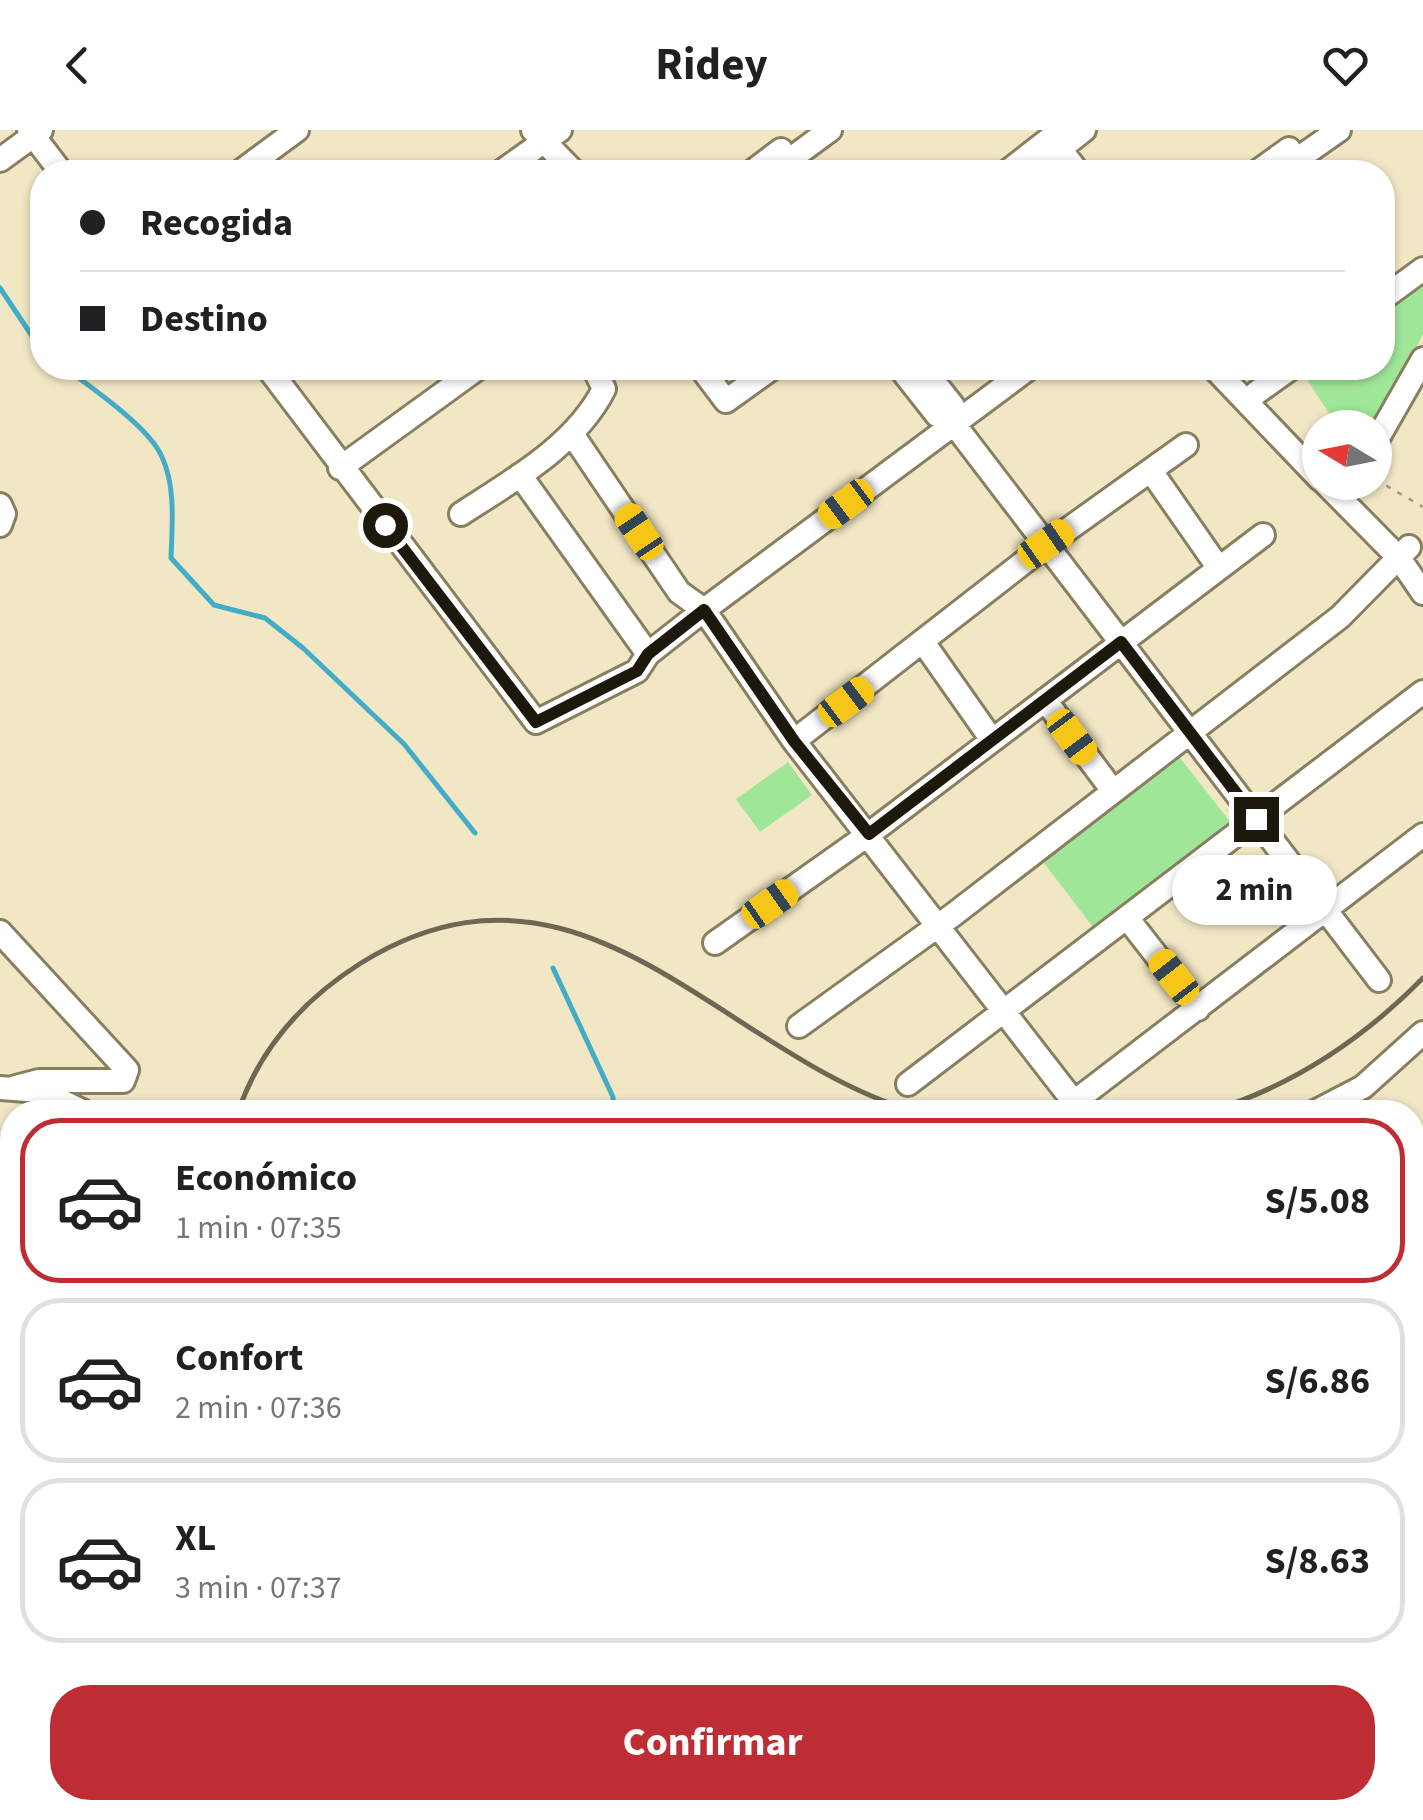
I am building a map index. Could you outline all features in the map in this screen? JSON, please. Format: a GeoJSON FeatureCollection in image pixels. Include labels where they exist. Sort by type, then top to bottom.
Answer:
{"type":"FeatureCollection","features":[{"type":"Feature","properties":{"kind":"street"},"geometry":{"type":"LineString","coordinates":[[256,160],[297,130]]}},
{"type":"Feature","properties":{"kind":"street"},"geometry":{"type":"LineString","coordinates":[[768,160],[808,130]]}},
{"type":"Feature","properties":{"kind":"street"},"geometry":{"type":"LineString","coordinates":[[790,160],[830,130]]}},
{"type":"Feature","properties":{"kind":"street"},"geometry":{"type":"LineString","coordinates":[[1025,160],[1050,144],[1084,130]]}},
{"type":"Feature","properties":{"kind":"street"},"geometry":{"type":"LineString","coordinates":[[1274,160],[1316,130]]}},
{"type":"Feature","properties":{"kind":"street"},"geometry":{"type":"LineString","coordinates":[[1295,160],[1338,130]]}},
{"type":"Feature","properties":{"kind":"street"},"geometry":{"type":"LineString","coordinates":[[0,160],[34,132],[53,160]]}},
{"type":"Feature","properties":{"kind":"street"},"geometry":{"type":"LineString","coordinates":[[515,160],[546,134]]}},
{"type":"Feature","properties":{"kind":"street"},"geometry":{"type":"LineString","coordinates":[[546,134],[554,160]]}},
{"type":"Feature","properties":{"kind":"street"},"geometry":{"type":"LineString","coordinates":[[546,134],[565,160]]}},
{"type":"Feature","properties":{"kind":"street"},"geometry":{"type":"LineString","coordinates":[[1395,290],[1423,269]]}},
{"type":"Feature","properties":{"kind":"street"},"geometry":{"type":"LineString","coordinates":[[1392,417],[1420,373]]}},
{"type":"Feature","properties":{"kind":"street"},"geometry":{"type":"LineString","coordinates":[[277,380],[536,722],[637,671],[648,654],[704,610],[1013,380]]}},
{"type":"Feature","properties":{"kind":"street"},"geometry":{"type":"LineString","coordinates":[[340,468],[461,380]]}},
{"type":"Feature","properties":{"kind":"street"},"geometry":{"type":"LineString","coordinates":[[461,514],[520,476],[572,434],[592,414],[604,389],[600,380]]}},
{"type":"Feature","properties":{"kind":"street"},"geometry":{"type":"LineString","coordinates":[[909,380],[937,415],[954,424],[1379,980]]}},
{"type":"Feature","properties":{"kind":"street"},"geometry":{"type":"LineString","coordinates":[[933,380],[952,406],[954,424]]}},
{"type":"Feature","properties":{"kind":"street"},"geometry":{"type":"LineString","coordinates":[[1226,380],[1302,459]]}},
{"type":"Feature","properties":{"kind":"street"},"geometry":{"type":"LineString","coordinates":[[1244,380],[1302,442]]}},
{"type":"Feature","properties":{"kind":"street"},"geometry":{"type":"LineString","coordinates":[[1256,393],[1274,380]]}},
{"type":"Feature","properties":{"kind":"street"},"geometry":{"type":"LineString","coordinates":[[572,434],[680,592],[704,610],[794,741],[1072,1100]]}},
{"type":"Feature","properties":{"kind":"street"},"geometry":{"type":"LineString","coordinates":[[794,741],[1046,544],[1186,445]]}},
{"type":"Feature","properties":{"kind":"street"},"geometry":{"type":"LineString","coordinates":[[1150,471],[1218,568]]}},
{"type":"Feature","properties":{"kind":"street"},"geometry":{"type":"LineString","coordinates":[[520,476],[648,654]]}},
{"type":"Feature","properties":{"kind":"street"},"geometry":{"type":"LineString","coordinates":[[1344,500],[1423,567]]}},
{"type":"Feature","properties":{"kind":"street"},"geometry":{"type":"LineString","coordinates":[[1358,500],[1404,553],[1423,592]]}},
{"type":"Feature","properties":{"kind":"street"},"geometry":{"type":"LineString","coordinates":[[0,505],[4,514],[0,526]]}},
{"type":"Feature","properties":{"kind":"street"},"geometry":{"type":"LineString","coordinates":[[714,943],[869,834],[1263,535]]}},
{"type":"Feature","properties":{"kind":"street"},"geometry":{"type":"LineString","coordinates":[[800,1026],[1340,617],[1404,553]]}},
{"type":"Feature","properties":{"kind":"street"},"geometry":{"type":"LineString","coordinates":[[923,642],[992,740]]}},
{"type":"Feature","properties":{"kind":"street"},"geometry":{"type":"LineString","coordinates":[[908,1084],[1423,692]]}},
{"type":"Feature","properties":{"kind":"street"},"geometry":{"type":"LineString","coordinates":[[1044,700],[1113,791]]}},
{"type":"Feature","properties":{"kind":"street"},"geometry":{"type":"LineString","coordinates":[[1077,1100],[1423,835]]}},
{"type":"Feature","properties":{"kind":"street"},"geometry":{"type":"LineString","coordinates":[[1128,918],[1198,1009]]}},
{"type":"Feature","properties":{"kind":"street"},"geometry":{"type":"LineString","coordinates":[[0,932],[127,1070],[123,1081],[40,1081],[8,1087]]}},
{"type":"Feature","properties":{"kind":"street"},"geometry":{"type":"LineString","coordinates":[[1339,1100],[1363,1088],[1423,1033]]}},
{"type":"Feature","properties":{"kind":"street"},"geometry":{"type":"LineString","coordinates":[[8,1087],[40,1091],[59,1100]]}},
{"type":"Feature","properties":{"kind":"path"},"geometry":{"type":"LineString","coordinates":[[1392,489],[1423,507]]}},
{"type":"Feature","properties":{"kind":"green space"},"geometry":{"type":"Polygon","coordinates":[[[1423,284],[1423,334],[1384,410],[1327,410],[1307,380],[1395,380],[1395,305],[1423,284]]]}},
{"type":"Feature","properties":{"kind":"green space"},"geometry":{"type":"Polygon","coordinates":[[[1172,757],[1180,758],[1232,824],[1095,930],[1041,859],[1172,757]]]}},
{"type":"Feature","properties":{"kind":"green space"},"geometry":{"type":"Polygon","coordinates":[[[788,762],[812,795],[760,832],[736,799],[788,762]]]}},
{"type":"Feature","properties":{"kind":"waterway"},"geometry":{"type":"LineString","coordinates":[[0,288],[30,333]]}},
{"type":"Feature","properties":{"kind":"waterway"},"geometry":{"type":"LineString","coordinates":[[81,380],[133,421],[162,457],[171,494],[171,558],[214,605],[265,618],[303,648],[404,744],[475,833]]}},
{"type":"Feature","properties":{"kind":"waterway"},"geometry":{"type":"LineString","coordinates":[[553,968],[613,1100]]}},
{"type":"Feature","properties":{"kind":"railway"},"geometry":{"type":"LineString","coordinates":[[243,1100],[258,1067],[286,1027],[321,992],[361,963],[441,928],[514,921],[583,935],[649,966],[846,1084],[886,1100]]}},
{"type":"Feature","properties":{"kind":"railway"},"geometry":{"type":"LineString","coordinates":[[1243,1100],[1324,1059],[1375,1022],[1423,978]]}},
{"type":"Feature","properties":{"kind":"route"},"geometry":{"type":"LineString","coordinates":[[385,525],[536,722],[637,671],[648,654],[704,610],[794,741],[869,834],[1121,642],[1256,819]]}}]}
